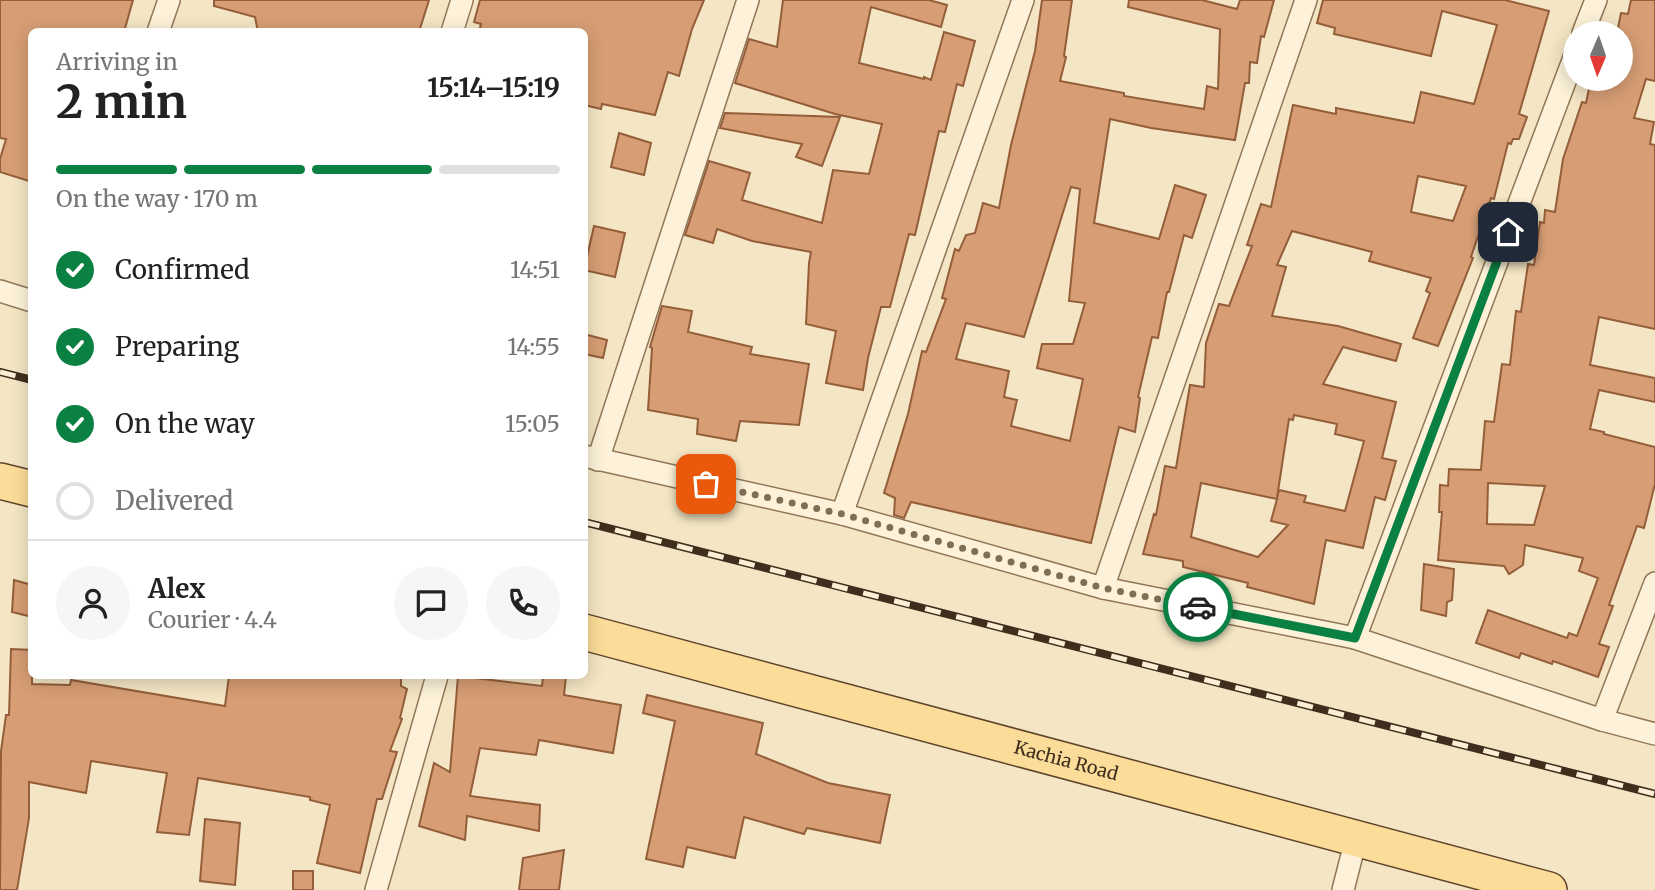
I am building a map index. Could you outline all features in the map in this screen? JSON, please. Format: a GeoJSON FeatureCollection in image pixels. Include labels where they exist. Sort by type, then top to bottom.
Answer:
{"type":"FeatureCollection","features":[{"type":"Feature","properties":{"kind":"main road"},"geometry":{"type":"LineString","coordinates":[[0,481],[28,488]]}},
{"type":"Feature","properties":{"kind":"main road","name":"Kachia Road"},"geometry":{"type":"LineString","coordinates":[[588,633],[1549,890]]}},
{"type":"Feature","properties":{"kind":"street"},"geometry":{"type":"LineString","coordinates":[[159,28],[169,0]]}},
{"type":"Feature","properties":{"kind":"street"},"geometry":{"type":"LineString","coordinates":[[453,28],[462,0]]}},
{"type":"Feature","properties":{"kind":"street"},"geometry":{"type":"LineString","coordinates":[[748,0],[591,458],[842,514],[1103,588],[1355,638],[1602,720],[1655,734]]}},
{"type":"Feature","properties":{"kind":"street"},"geometry":{"type":"LineString","coordinates":[[842,514],[1023,0]]}},
{"type":"Feature","properties":{"kind":"street"},"geometry":{"type":"LineString","coordinates":[[1103,588],[1306,0]]}},
{"type":"Feature","properties":{"kind":"street"},"geometry":{"type":"LineString","coordinates":[[1588,21],[1596,0]]}},
{"type":"Feature","properties":{"kind":"street"},"geometry":{"type":"LineString","coordinates":[[1355,638],[1563,87]]}},
{"type":"Feature","properties":{"kind":"street"},"geometry":{"type":"LineString","coordinates":[[0,291],[28,300]]}},
{"type":"Feature","properties":{"kind":"street"},"geometry":{"type":"LineString","coordinates":[[1602,720],[1655,583]]}},
{"type":"Feature","properties":{"kind":"street"},"geometry":{"type":"LineString","coordinates":[[376,890],[436,679]]}},
{"type":"Feature","properties":{"kind":"street"},"geometry":{"type":"LineString","coordinates":[[1343,890],[1356,838]]}},
{"type":"Feature","properties":{"kind":"building"},"geometry":{"type":"Polygon","coordinates":[[[0,0],[133,0],[125,28],[28,28],[28,181],[0,172],[0,159],[6,139],[0,138],[0,0]]]}},
{"type":"Feature","properties":{"kind":"building"},"geometry":{"type":"Polygon","coordinates":[[[214,0],[429,0],[420,28],[257,28],[255,17],[214,6],[214,0]]]}},
{"type":"Feature","properties":{"kind":"building"},"geometry":{"type":"Polygon","coordinates":[[[480,0],[704,0],[692,29],[679,76],[668,72],[655,115],[602,104],[601,109],[588,106],[588,28],[480,28],[481,24],[474,22],[480,0]]]}},
{"type":"Feature","properties":{"kind":"building"},"geometry":{"type":"Polygon","coordinates":[[[783,0],[929,0],[947,5],[941,27],[871,7],[859,63],[924,79],[931,80],[944,32],[975,41],[963,86],[957,84],[945,132],[939,131],[915,235],[909,234],[890,307],[881,307],[863,390],[826,383],[836,331],[806,324],[811,252],[752,241],[717,229],[713,243],[685,235],[709,161],[750,173],[742,200],[822,223],[833,170],[869,174],[882,124],[835,114],[735,83],[749,39],[777,47],[783,0]]]}},
{"type":"Feature","properties":{"kind":"building"},"geometry":{"type":"Polygon","coordinates":[[[1042,0],[1072,0],[1066,57],[1060,81],[1124,93],[1124,96],[1204,109],[1207,86],[1218,89],[1220,29],[1128,7],[1129,0],[1202,0],[1237,9],[1240,0],[1274,0],[1264,37],[1261,36],[1257,63],[1250,62],[1249,83],[1245,83],[1235,140],[1110,119],[1094,223],[1159,239],[1175,185],[1206,195],[1192,238],[1184,235],[1167,292],[1158,338],[1152,337],[1138,397],[1135,432],[1119,427],[1091,543],[911,502],[904,518],[894,515],[895,498],[884,493],[908,414],[922,351],[926,352],[946,299],[942,298],[955,249],[959,251],[966,235],[975,233],[983,203],[999,208],[1011,145],[1035,51],[1042,0]],[[1071,187],[1024,337],[966,323],[956,359],[1009,371],[1004,397],[1017,400],[1011,426],[1070,441],[1083,379],[1037,368],[1042,344],[1073,344],[1085,303],[1069,301],[1080,189],[1071,187]]]}},
{"type":"Feature","properties":{"kind":"building"},"geometry":{"type":"Polygon","coordinates":[[[1323,0],[1505,0],[1549,11],[1519,114],[1527,117],[1519,139],[1508,143],[1494,199],[1491,198],[1471,257],[1473,258],[1438,346],[1413,338],[1430,293],[1426,291],[1431,278],[1369,261],[1372,252],[1292,231],[1277,265],[1286,267],[1272,316],[1338,326],[1401,344],[1396,361],[1343,347],[1323,384],[1396,402],[1382,458],[1396,461],[1385,500],[1375,497],[1363,548],[1326,540],[1314,604],[1247,587],[1248,583],[1183,567],[1183,561],[1143,554],[1154,514],[1156,515],[1165,466],[1176,468],[1190,385],[1204,387],[1206,343],[1219,304],[1229,306],[1252,246],[1247,245],[1261,204],[1271,207],[1293,105],[1336,114],[1336,108],[1414,123],[1421,92],[1474,104],[1497,25],[1442,11],[1431,56],[1334,34],[1335,28],[1317,23],[1323,0]],[[1418,176],[1411,212],[1453,221],[1466,186],[1418,176]],[[1294,415],[1293,420],[1289,419],[1277,498],[1279,490],[1306,496],[1304,502],[1345,511],[1364,441],[1335,434],[1337,424],[1294,415]],[[1201,483],[1191,537],[1258,557],[1288,525],[1271,521],[1277,499],[1201,483]]]}},
{"type":"Feature","properties":{"kind":"building"},"geometry":{"type":"Polygon","coordinates":[[[1631,0],[1655,0],[1655,81],[1646,79],[1634,118],[1654,122],[1650,144],[1655,145],[1655,329],[1599,317],[1590,365],[1655,378],[1655,402],[1599,390],[1590,429],[1655,447],[1655,484],[1644,528],[1637,526],[1609,605],[1613,606],[1599,644],[1609,647],[1598,677],[1553,661],[1552,664],[1521,653],[1519,658],[1476,643],[1488,610],[1567,638],[1569,633],[1577,636],[1598,578],[1579,571],[1583,558],[1525,545],[1523,565],[1509,574],[1504,566],[1438,560],[1442,512],[1439,512],[1440,485],[1448,486],[1449,469],[1481,470],[1485,421],[1494,422],[1502,364],[1510,365],[1516,311],[1521,312],[1528,264],[1534,265],[1540,222],[1544,223],[1545,210],[1555,212],[1563,159],[1582,102],[1586,103],[1588,91],[1633,91],[1633,21],[1619,21],[1621,13],[1628,14],[1631,0]],[[1488,483],[1487,524],[1534,525],[1545,486],[1488,483]]]}},
{"type":"Feature","properties":{"kind":"building"},"geometry":{"type":"Polygon","coordinates":[[[725,113],[840,117],[822,166],[796,157],[802,144],[720,128],[725,113]]]}},
{"type":"Feature","properties":{"kind":"building"},"geometry":{"type":"Polygon","coordinates":[[[619,133],[651,143],[644,175],[611,167],[619,133]]]}},
{"type":"Feature","properties":{"kind":"building"},"geometry":{"type":"Polygon","coordinates":[[[594,226],[625,233],[615,277],[588,271],[588,252],[594,226]]]}},
{"type":"Feature","properties":{"kind":"building"},"geometry":{"type":"Polygon","coordinates":[[[662,306],[692,311],[688,332],[752,347],[750,354],[809,364],[799,425],[740,421],[736,441],[697,434],[698,419],[648,410],[650,347],[662,306]]]}},
{"type":"Feature","properties":{"kind":"building"},"geometry":{"type":"Polygon","coordinates":[[[588,335],[607,340],[603,358],[588,355],[588,335]]]}},
{"type":"Feature","properties":{"kind":"building"},"geometry":{"type":"Polygon","coordinates":[[[1424,564],[1454,569],[1452,600],[1447,602],[1446,616],[1421,610],[1424,564]]]}},
{"type":"Feature","properties":{"kind":"building"},"geometry":{"type":"Polygon","coordinates":[[[14,580],[28,584],[28,616],[12,612],[14,580]]]}},
{"type":"Feature","properties":{"kind":"building"},"geometry":{"type":"Polygon","coordinates":[[[11,649],[28,650],[28,679],[32,679],[32,684],[70,685],[71,680],[225,706],[229,679],[401,679],[401,686],[407,689],[400,718],[402,719],[390,751],[397,752],[382,799],[377,799],[360,873],[317,863],[330,805],[310,800],[310,797],[198,778],[189,835],[157,832],[167,773],[91,761],[86,793],[29,782],[29,818],[17,890],[0,890],[1,751],[6,715],[9,715],[11,649]]]}},
{"type":"Feature","properties":{"kind":"building"},"geometry":{"type":"Polygon","coordinates":[[[458,679],[483,679],[542,686],[543,679],[566,679],[564,695],[621,705],[613,753],[539,740],[536,755],[480,748],[470,796],[540,805],[539,831],[467,816],[465,840],[419,826],[434,763],[450,772],[458,679]]]}},
{"type":"Feature","properties":{"kind":"building"},"geometry":{"type":"Polygon","coordinates":[[[647,695],[763,723],[756,754],[828,783],[890,795],[880,843],[807,828],[804,834],[744,817],[735,858],[687,847],[683,867],[646,859],[675,721],[643,713],[647,695]]]}},
{"type":"Feature","properties":{"kind":"building"},"geometry":{"type":"Polygon","coordinates":[[[205,819],[240,823],[235,885],[200,881],[205,819]]]}},
{"type":"Feature","properties":{"kind":"building"},"geometry":{"type":"Polygon","coordinates":[[[564,850],[559,890],[519,890],[523,858],[564,850]]]}},
{"type":"Feature","properties":{"kind":"building"},"geometry":{"type":"Polygon","coordinates":[[[293,871],[313,871],[313,890],[293,890],[293,871]]]}},
{"type":"Feature","properties":{"kind":"railway"},"geometry":{"type":"LineString","coordinates":[[0,372],[28,379]]}},
{"type":"Feature","properties":{"kind":"railway"},"geometry":{"type":"LineString","coordinates":[[588,523],[1655,794]]}},
{"type":"Feature","properties":{"kind":"way so far"},"geometry":{"type":"LineString","coordinates":[[706,484],[842,514],[1103,588],[1198,607]]}},
{"type":"Feature","properties":{"kind":"route"},"geometry":{"type":"LineString","coordinates":[[1198,607],[1355,638],[1508,232]]}}]}
